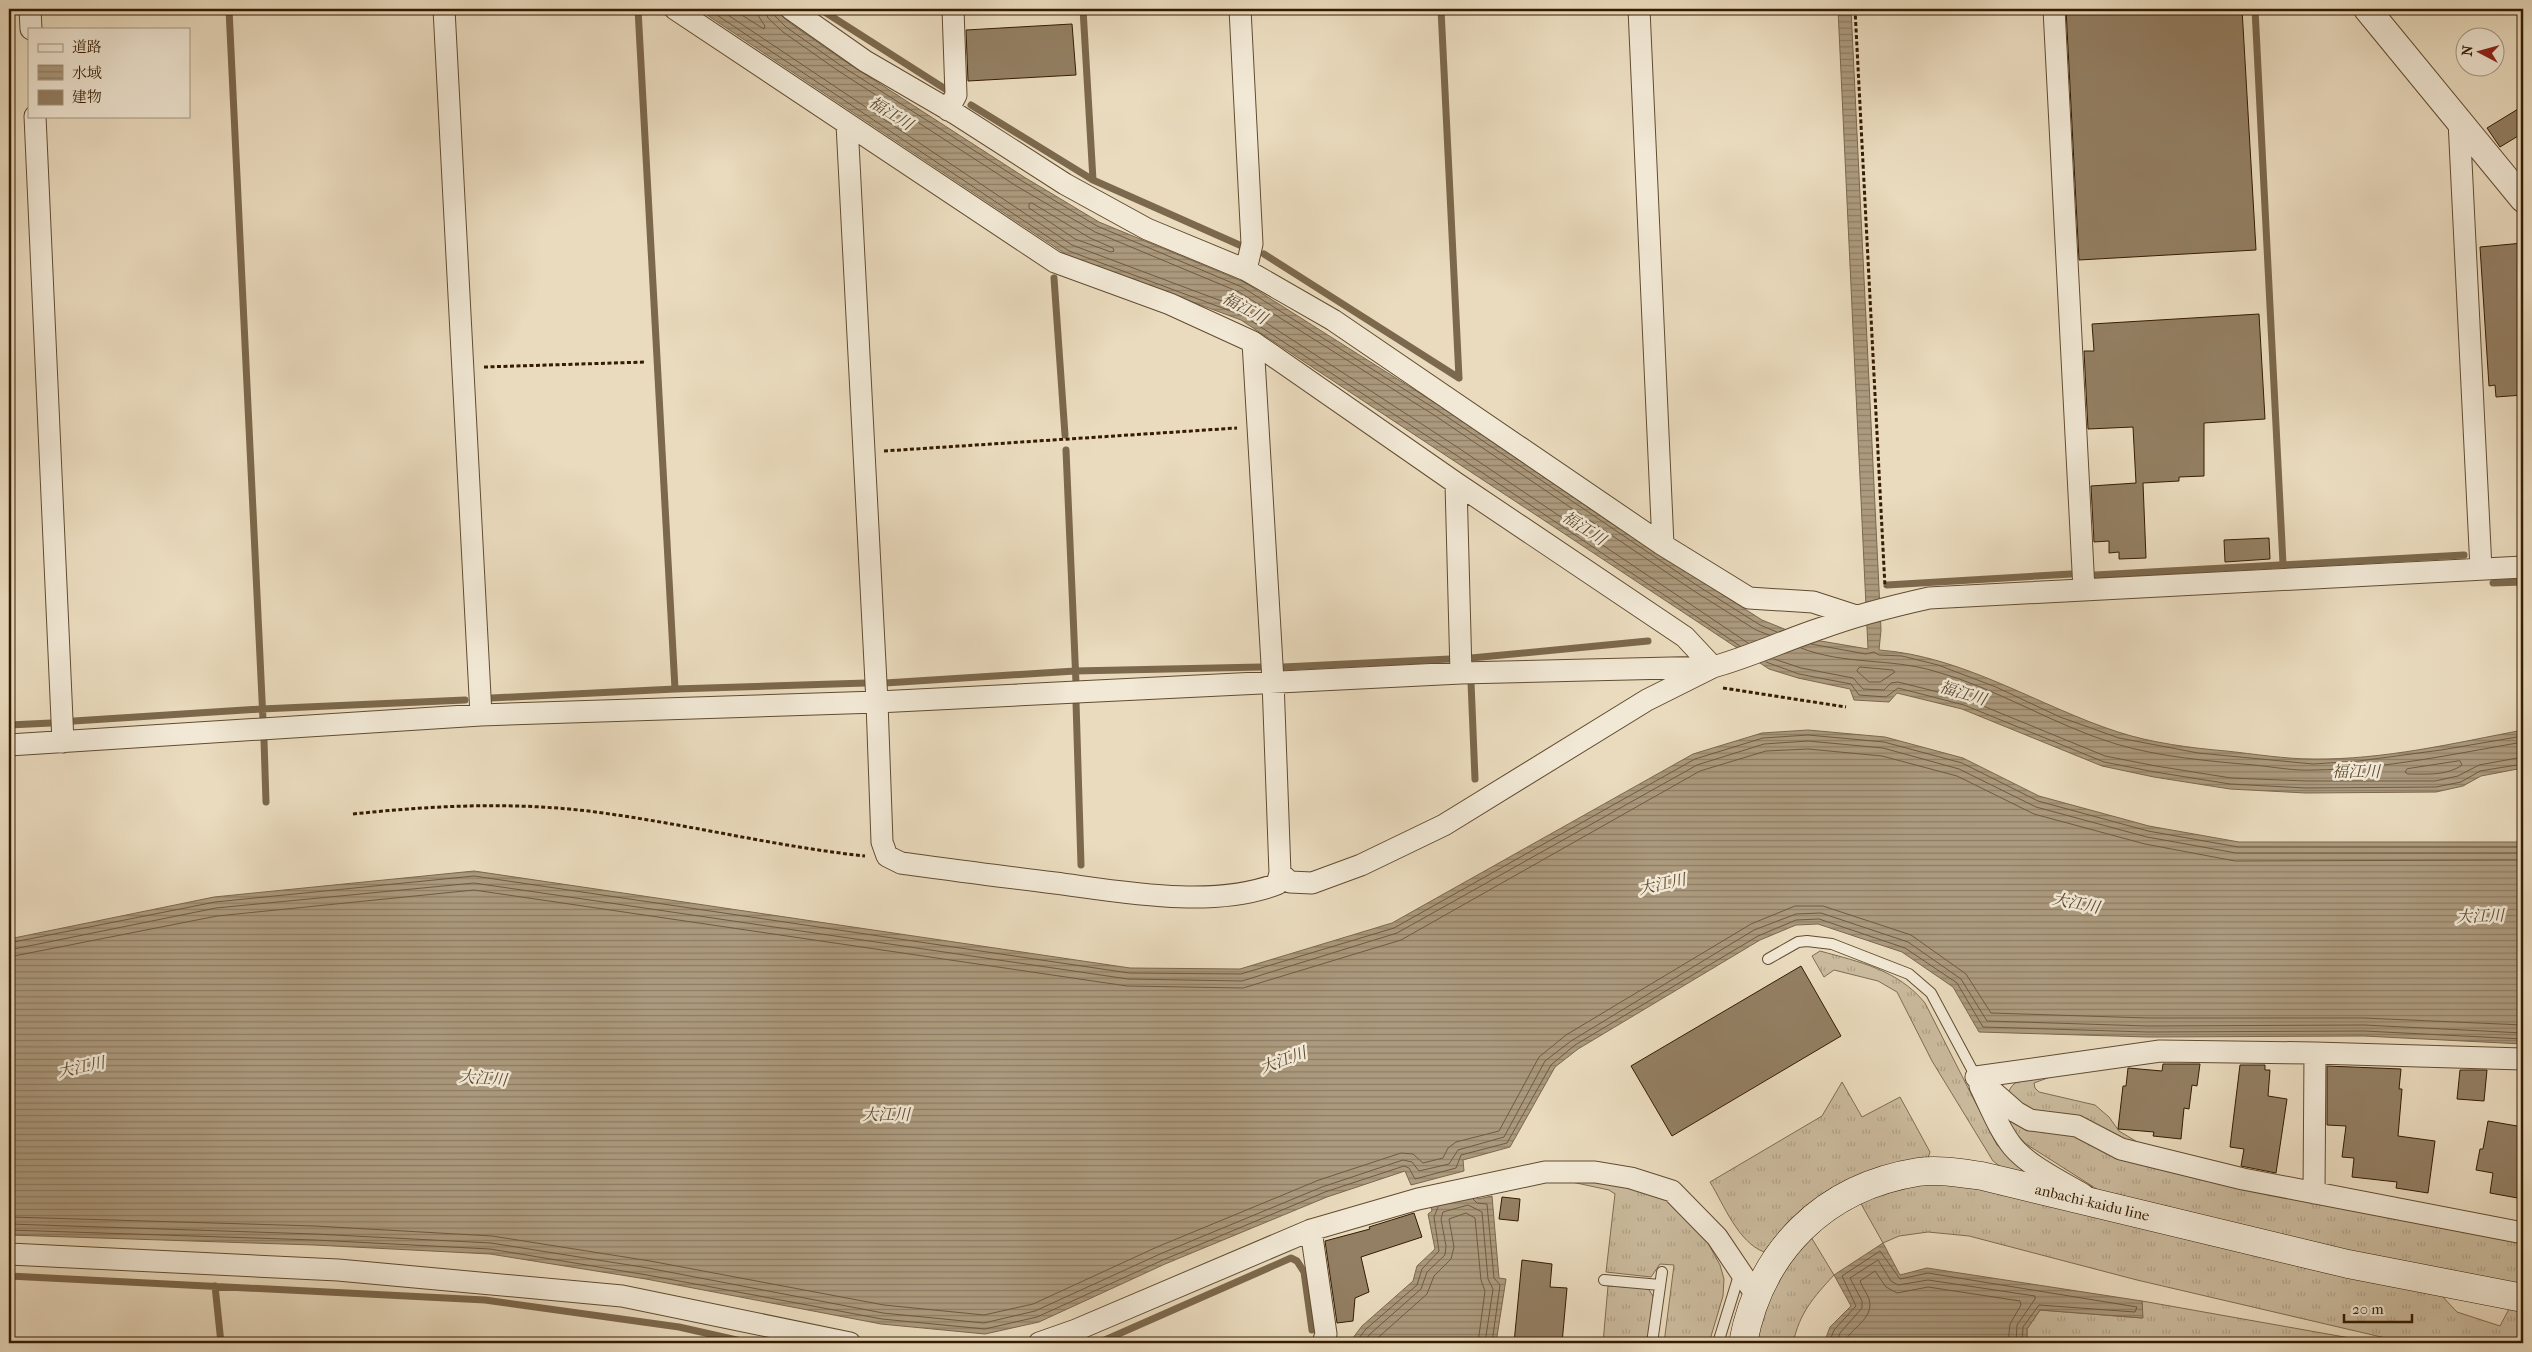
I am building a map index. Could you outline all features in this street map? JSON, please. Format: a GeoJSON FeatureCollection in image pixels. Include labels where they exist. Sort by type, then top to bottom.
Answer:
{"type":"FeatureCollection","features":[{"type":"Feature","properties":{"kind":"main road","name":"anbachi-kaidu line"},"geometry":{"type":"LineString","coordinates":[[1744,1343],[1756,1295],[1772,1264],[1793,1236],[1814,1217],[1838,1200],[1890,1179],[1919,1172],[1949,1171],[1982,1176],[2348,1264],[2523,1298]]}},
{"type":"Feature","properties":{"kind":"street"},"geometry":{"type":"LineString","coordinates":[[30,9],[31,28]]}},
{"type":"Feature","properties":{"kind":"street"},"geometry":{"type":"LineString","coordinates":[[444,9],[481,715]]}},
{"type":"Feature","properties":{"kind":"street"},"geometry":{"type":"LineString","coordinates":[[675,9],[1055,262],[1170,304],[1253,342],[1456,484],[1685,637],[1722,664]]}},
{"type":"Feature","properties":{"kind":"street"},"geometry":{"type":"LineString","coordinates":[[791,9],[865,61],[948,110],[1066,184],[1147,229],[1246,270],[1333,320],[1663,545],[1749,598],[1812,602],[1860,616]]}},
{"type":"Feature","properties":{"kind":"street"},"geometry":{"type":"LineString","coordinates":[[948,110],[956,95],[953,9]]}},
{"type":"Feature","properties":{"kind":"street"},"geometry":{"type":"LineString","coordinates":[[1240,9],[1252,244],[1246,270]]}},
{"type":"Feature","properties":{"kind":"street"},"geometry":{"type":"LineString","coordinates":[[1639,9],[1663,545]]}},
{"type":"Feature","properties":{"kind":"street"},"geometry":{"type":"LineString","coordinates":[[2054,9],[2084,590]]}},
{"type":"Feature","properties":{"kind":"street"},"geometry":{"type":"LineString","coordinates":[[2367,9],[2523,199]]}},
{"type":"Feature","properties":{"kind":"street"},"geometry":{"type":"LineString","coordinates":[[35,118],[64,742]]}},
{"type":"Feature","properties":{"kind":"street"},"geometry":{"type":"LineString","coordinates":[[2459,121],[2481,569]]}},
{"type":"Feature","properties":{"kind":"street"},"geometry":{"type":"LineString","coordinates":[[847,124],[877,702],[882,842],[887,856],[902,863],[1119,892],[1190,896],[1254,893],[1277,884],[1280,873],[1273,681],[1253,342]]}},
{"type":"Feature","properties":{"kind":"street"},"geometry":{"type":"LineString","coordinates":[[1456,484],[1461,664]]}},
{"type":"Feature","properties":{"kind":"street"},"geometry":{"type":"LineString","coordinates":[[1280,873],[1290,882],[1312,883],[1361,865],[1444,825],[1647,700],[1722,664],[1822,627],[1886,607],[1929,598],[2523,567]]}},
{"type":"Feature","properties":{"kind":"street"},"geometry":{"type":"LineString","coordinates":[[9,745],[481,715],[877,702],[1273,681],[1461,664],[1722,664]]}},
{"type":"Feature","properties":{"kind":"street"},"geometry":{"type":"LineString","coordinates":[[1976,1077],[2160,1051],[2523,1059]]}},
{"type":"Feature","properties":{"kind":"street"},"geometry":{"type":"LineString","coordinates":[[2314,1193],[2315,1053]]}},
{"type":"Feature","properties":{"kind":"street"},"geometry":{"type":"LineString","coordinates":[[1976,1077],[2016,1112],[2030,1120],[2076,1126],[2121,1149],[2243,1179],[2523,1233]]}},
{"type":"Feature","properties":{"kind":"street"},"geometry":{"type":"LineString","coordinates":[[1976,1077],[1994,1115],[2014,1148],[2048,1174],[2100,1205]]}},
{"type":"Feature","properties":{"kind":"street"},"geometry":{"type":"LineString","coordinates":[[1039,1343],[1076,1330],[1311,1230],[1418,1199],[1545,1172],[1595,1172],[1631,1178],[1672,1191],[1717,1237],[1756,1295]]}},
{"type":"Feature","properties":{"kind":"street"},"geometry":{"type":"LineString","coordinates":[[1311,1230],[1326,1334],[1323,1343]]}},
{"type":"Feature","properties":{"kind":"street"},"geometry":{"type":"LineString","coordinates":[[9,1254],[338,1270],[622,1296],[850,1343]]}},
{"type":"Feature","properties":{"kind":"lane"},"geometry":{"type":"LineString","coordinates":[[1768,960],[1798,942],[1807,940],[1839,947],[1909,974],[1931,993],[1976,1077]]}},
{"type":"Feature","properties":{"kind":"lane"},"geometry":{"type":"LineString","coordinates":[[1718,1343],[1740,1271]]}},
{"type":"Feature","properties":{"kind":"lane"},"geometry":{"type":"LineString","coordinates":[[1652,1343],[1662,1272]]}},
{"type":"Feature","properties":{"kind":"lane"},"geometry":{"type":"LineString","coordinates":[[1604,1280],[1660,1285]]}},
{"type":"Feature","properties":{"kind":"path"},"geometry":{"type":"LineString","coordinates":[[1855,9],[1886,607]]}},
{"type":"Feature","properties":{"kind":"path"},"geometry":{"type":"LineString","coordinates":[[463,368],[646,362]]}},
{"type":"Feature","properties":{"kind":"path"},"geometry":{"type":"LineString","coordinates":[[863,452],[1257,427]]}},
{"type":"Feature","properties":{"kind":"path"},"geometry":{"type":"LineString","coordinates":[[1722,664],[1720,688],[1758,691],[1846,707]]}},
{"type":"Feature","properties":{"kind":"path"},"geometry":{"type":"LineString","coordinates":[[352,814],[419,807],[507,804],[609,813],[864,856],[885,850]]}},
{"type":"Feature","properties":{"kind":"green space"},"geometry":{"type":"Polygon","coordinates":[[[1820,951],[1864,964],[1890,975],[1903,982],[1925,1003],[1997,1145],[2031,1174],[2001,1167],[1993,1161],[1932,1061],[1897,992],[1878,981],[1834,970],[1824,977],[1812,956],[1820,951]]]}},
{"type":"Feature","properties":{"kind":"green space"},"geometry":{"type":"Polygon","coordinates":[[[2061,1073],[2034,1083],[2035,1088],[2039,1092],[2095,1105],[2109,1117],[2119,1131],[2144,1146],[2034,1113],[2008,1095],[2010,1088],[2015,1083],[2029,1077],[2061,1073]]]}},
{"type":"Feature","properties":{"kind":"green space"},"geometry":{"type":"Polygon","coordinates":[[[1842,1082],[1862,1117],[1900,1097],[1930,1152],[1928,1158],[1876,1171],[1836,1186],[1817,1197],[1800,1211],[1782,1229],[1764,1252],[1755,1247],[1739,1232],[1710,1182],[1822,1116],[1842,1082]]]}},
{"type":"Feature","properties":{"kind":"green space"},"geometry":{"type":"Polygon","coordinates":[[[2001,1107],[2014,1116],[2523,1240],[2523,1288],[2347,1252],[2103,1193],[2026,1144],[2010,1127],[2001,1107]]]}},
{"type":"Feature","properties":{"kind":"green space"},"geometry":{"type":"Polygon","coordinates":[[[1567,1181],[1630,1183],[1669,1199],[1708,1243],[1720,1265],[1724,1279],[1723,1296],[1709,1343],[1664,1343],[1674,1265],[1660,1264],[1651,1277],[1606,1272],[1615,1194],[1609,1190],[1567,1181]]]}},
{"type":"Feature","properties":{"kind":"green space"},"geometry":{"type":"Polygon","coordinates":[[[1915,1183],[1969,1186],[2440,1294],[2457,1312],[2500,1326],[2509,1309],[2523,1311],[2523,1343],[2407,1343],[2137,1280],[1969,1236],[1928,1232],[1899,1236],[1883,1243],[1860,1202],[1915,1183]]]}},
{"type":"Feature","properties":{"kind":"green space"},"geometry":{"type":"Polygon","coordinates":[[[1811,1237],[1834,1275],[1808,1306],[1799,1323],[1793,1343],[1756,1343],[1764,1306],[1797,1251],[1811,1237]]]}},
{"type":"Feature","properties":{"kind":"green space"},"geometry":{"type":"Polygon","coordinates":[[[1608,1286],[1648,1288],[1654,1298],[1648,1343],[1603,1343],[1608,1286]]]}},
{"type":"Feature","properties":{"kind":"green space"},"geometry":{"type":"Polygon","coordinates":[[[2142,1301],[2378,1343],[2027,1343],[2027,1329],[2040,1310],[2142,1318],[2142,1301]]]}},
{"type":"Feature","properties":{"kind":"water","name":"福江川"},"geometry":{"type":"Polygon","coordinates":[[[698,9],[775,9],[790,23],[843,60],[1024,177],[1099,222],[1244,282],[1440,406],[1611,523],[1762,620],[1809,639],[1868,649],[1838,9],[1851,9],[1881,630],[1879,650],[1910,654],[1941,662],[1971,672],[2088,721],[2131,736],[2158,742],[2280,757],[2339,759],[2419,750],[2523,730],[2523,768],[2481,776],[2463,786],[2436,792],[2306,793],[2230,789],[2154,777],[2102,766],[1962,709],[1897,693],[1889,702],[1854,700],[1850,689],[1798,678],[1769,669],[1241,320],[1067,255],[698,9]]]}},
{"type":"Feature","properties":{"kind":"water","name":"大江川"},"geometry":{"type":"Polygon","coordinates":[[[1808,730],[1885,737],[1963,758],[2039,796],[2149,826],[2239,842],[2523,842],[2523,1044],[2364,1036],[2148,1037],[1979,1032],[1953,987],[1902,952],[1818,924],[1796,925],[1760,940],[1578,1049],[1555,1067],[1510,1147],[1463,1160],[1464,1171],[1411,1185],[1405,1171],[1327,1197],[1165,1264],[1039,1322],[985,1334],[881,1324],[646,1279],[490,1254],[314,1245],[9,1235],[9,939],[214,897],[474,871],[1130,968],[1240,969],[1392,923],[1693,754],[1762,733],[1808,730]]]}},
{"type":"Feature","properties":{"kind":"water"},"geometry":{"type":"Polygon","coordinates":[[[1475,1192],[1478,1199],[1492,1196],[1499,1278],[1506,1279],[1496,1343],[1349,1343],[1362,1326],[1413,1281],[1417,1266],[1435,1249],[1428,1214],[1432,1211],[1430,1203],[1475,1192]]]}},
{"type":"Feature","properties":{"kind":"water"},"geometry":{"type":"Polygon","coordinates":[[[1883,1243],[1900,1275],[1927,1268],[2142,1301],[2143,1318],[2040,1310],[2027,1329],[2027,1343],[1824,1343],[1830,1327],[1851,1306],[1834,1275],[1883,1243]]]}},
{"type":"Feature","properties":{"kind":"building"},"geometry":{"type":"Polygon","coordinates":[[[2066,9],[2242,9],[2256,250],[2079,260],[2066,9]]]}},
{"type":"Feature","properties":{"kind":"building"},"geometry":{"type":"Polygon","coordinates":[[[1072,24],[1076,75],[968,81],[966,30],[1072,24]]]}},
{"type":"Feature","properties":{"kind":"building"},"geometry":{"type":"Polygon","coordinates":[[[2523,106],[2523,133],[2500,147],[2487,128],[2523,106]]]}},
{"type":"Feature","properties":{"kind":"building"},"geometry":{"type":"Polygon","coordinates":[[[2523,243],[2523,395],[2496,397],[2495,385],[2489,386],[2480,247],[2523,243]]]}},
{"type":"Feature","properties":{"kind":"building"},"geometry":{"type":"Polygon","coordinates":[[[2259,314],[2265,419],[2204,423],[2204,476],[2179,477],[2179,481],[2143,483],[2146,558],[2119,559],[2119,552],[2109,553],[2109,541],[2094,542],[2091,486],[2136,483],[2133,427],[2088,429],[2084,351],[2094,351],[2092,324],[2259,314]]]}},
{"type":"Feature","properties":{"kind":"building"},"geometry":{"type":"Polygon","coordinates":[[[2269,538],[2270,559],[2225,562],[2224,540],[2269,538]]]}},
{"type":"Feature","properties":{"kind":"building"},"geometry":{"type":"Polygon","coordinates":[[[1801,966],[1841,1036],[1672,1136],[1631,1066],[1801,966]]]}},
{"type":"Feature","properties":{"kind":"building"},"geometry":{"type":"Polygon","coordinates":[[[2163,1064],[2200,1064],[2197,1086],[2192,1085],[2189,1109],[2184,1108],[2181,1139],[2153,1136],[2154,1132],[2118,1129],[2123,1086],[2126,1086],[2128,1068],[2162,1071],[2163,1064]]]}},
{"type":"Feature","properties":{"kind":"building"},"geometry":{"type":"Polygon","coordinates":[[[2240,1065],[2265,1065],[2265,1070],[2270,1070],[2268,1096],[2287,1099],[2276,1173],[2241,1166],[2244,1149],[2230,1147],[2240,1065]]]}},
{"type":"Feature","properties":{"kind":"building"},"geometry":{"type":"Polygon","coordinates":[[[2327,1066],[2401,1069],[2399,1089],[2402,1089],[2398,1136],[2435,1141],[2428,1193],[2396,1188],[2397,1182],[2352,1177],[2354,1158],[2342,1157],[2346,1126],[2327,1125],[2327,1066]]]}},
{"type":"Feature","properties":{"kind":"building"},"geometry":{"type":"Polygon","coordinates":[[[2460,1070],[2487,1070],[2484,1101],[2457,1099],[2460,1070]]]}},
{"type":"Feature","properties":{"kind":"building"},"geometry":{"type":"Polygon","coordinates":[[[2488,1121],[2523,1127],[2523,1199],[2490,1193],[2493,1173],[2476,1170],[2480,1149],[2483,1149],[2488,1121]]]}},
{"type":"Feature","properties":{"kind":"building"},"geometry":{"type":"Polygon","coordinates":[[[1502,1197],[1520,1199],[1518,1221],[1499,1219],[1502,1197]]]}},
{"type":"Feature","properties":{"kind":"building"},"geometry":{"type":"Polygon","coordinates":[[[1414,1213],[1422,1237],[1361,1257],[1369,1292],[1355,1298],[1353,1321],[1337,1323],[1325,1241],[1370,1229],[1369,1227],[1414,1213]]]}},
{"type":"Feature","properties":{"kind":"building"},"geometry":{"type":"Polygon","coordinates":[[[1522,1260],[1552,1264],[1550,1287],[1567,1288],[1562,1343],[1514,1343],[1522,1260]]]}},
{"type":"Feature","properties":{"kind":"waterway"},"geometry":{"type":"LineString","coordinates":[[229,9],[263,720]]}},
{"type":"Feature","properties":{"kind":"waterway"},"geometry":{"type":"LineString","coordinates":[[638,9],[675,689]]}},
{"type":"Feature","properties":{"kind":"waterway"},"geometry":{"type":"LineString","coordinates":[[820,9],[950,92]]}},
{"type":"Feature","properties":{"kind":"waterway"},"geometry":{"type":"LineString","coordinates":[[1083,9],[1093,180]]}},
{"type":"Feature","properties":{"kind":"waterway"},"geometry":{"type":"LineString","coordinates":[[1441,9],[1459,378]]}},
{"type":"Feature","properties":{"kind":"waterway"},"geometry":{"type":"LineString","coordinates":[[2255,9],[2283,564]]}},
{"type":"Feature","properties":{"kind":"waterway"},"geometry":{"type":"LineString","coordinates":[[971,105],[1093,180],[1244,247]]}},
{"type":"Feature","properties":{"kind":"waterway"},"geometry":{"type":"LineString","coordinates":[[1264,254],[1459,378]]}},
{"type":"Feature","properties":{"kind":"waterway"},"geometry":{"type":"LineString","coordinates":[[1054,278],[1065,435]]}},
{"type":"Feature","properties":{"kind":"waterway"},"geometry":{"type":"LineString","coordinates":[[1066,450],[1076,683]]}},
{"type":"Feature","properties":{"kind":"waterway"},"geometry":{"type":"LineString","coordinates":[[2095,575],[2464,555]]}},
{"type":"Feature","properties":{"kind":"waterway"},"geometry":{"type":"LineString","coordinates":[[1887,585],[2071,574]]}},
{"type":"Feature","properties":{"kind":"waterway"},"geometry":{"type":"LineString","coordinates":[[2493,583],[2523,582]]}},
{"type":"Feature","properties":{"kind":"waterway"},"geometry":{"type":"LineString","coordinates":[[1283,667],[1471,658],[1648,641]]}},
{"type":"Feature","properties":{"kind":"waterway"},"geometry":{"type":"LineString","coordinates":[[885,683],[1075,671],[1261,667]]}},
{"type":"Feature","properties":{"kind":"waterway"},"geometry":{"type":"LineString","coordinates":[[1471,682],[1475,779]]}},
{"type":"Feature","properties":{"kind":"waterway"},"geometry":{"type":"LineString","coordinates":[[492,698],[675,689],[866,683]]}},
{"type":"Feature","properties":{"kind":"waterway"},"geometry":{"type":"LineString","coordinates":[[74,721],[261,709],[465,700]]}},
{"type":"Feature","properties":{"kind":"waterway"},"geometry":{"type":"LineString","coordinates":[[1076,702],[1081,865]]}},
{"type":"Feature","properties":{"kind":"waterway"},"geometry":{"type":"LineString","coordinates":[[9,725],[51,723]]}},
{"type":"Feature","properties":{"kind":"waterway"},"geometry":{"type":"LineString","coordinates":[[264,740],[266,802]]}},
{"type":"Feature","properties":{"kind":"waterway"},"geometry":{"type":"LineString","coordinates":[[1098,1343],[1291,1258],[1297,1261],[1304,1272],[1312,1330]]}},
{"type":"Feature","properties":{"kind":"waterway"},"geometry":{"type":"LineString","coordinates":[[9,1276],[485,1300],[679,1327],[750,1343]]}},
{"type":"Feature","properties":{"kind":"waterway"},"geometry":{"type":"LineString","coordinates":[[215,1286],[221,1343]]}}]}
